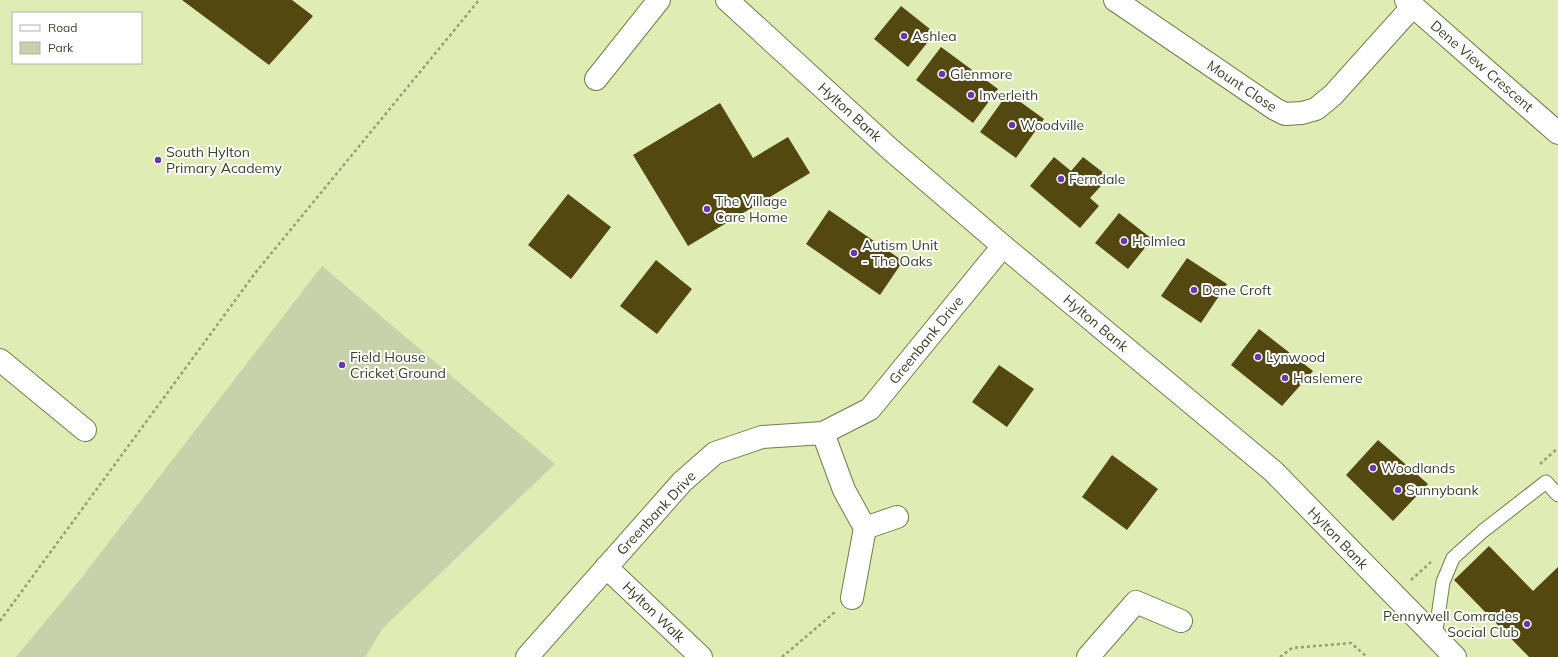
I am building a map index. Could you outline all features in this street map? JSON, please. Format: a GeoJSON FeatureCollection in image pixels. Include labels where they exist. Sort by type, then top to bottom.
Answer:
{"type":"FeatureCollection","features":[{"type":"Feature","properties":{"kind":"street"},"geometry":{"type":"LineString","coordinates":[[596,79],[659,0]]}},
{"type":"Feature","properties":{"kind":"street","name":"Hylton Bank"},"geometry":{"type":"LineString","coordinates":[[727,0],[890,148],[1003,246],[1273,471],[1454,657]]}},
{"type":"Feature","properties":{"kind":"street","name":"Mount Close"},"geometry":{"type":"LineString","coordinates":[[1115,0],[1275,109],[1285,114],[1302,113],[1316,109],[1333,95],[1410,3]]}},
{"type":"Feature","properties":{"kind":"street","name":"Dene View Crescent"},"geometry":{"type":"LineString","coordinates":[[1410,3],[1558,133]]}},
{"type":"Feature","properties":{"kind":"street","name":"Greenbank Drive"},"geometry":{"type":"LineString","coordinates":[[527,657],[682,482],[715,453],[762,438],[822,433],[870,409],[1003,246]]}},
{"type":"Feature","properties":{"kind":"street"},"geometry":{"type":"LineString","coordinates":[[0,360],[85,430]]}},
{"type":"Feature","properties":{"kind":"street"},"geometry":{"type":"LineString","coordinates":[[822,433],[844,490],[865,528],[852,598]]}},
{"type":"Feature","properties":{"kind":"street"},"geometry":{"type":"LineString","coordinates":[[865,528],[897,517]]}},
{"type":"Feature","properties":{"kind":"street","name":"Hylton Walk"},"geometry":{"type":"LineString","coordinates":[[606,567],[701,657]]}},
{"type":"Feature","properties":{"kind":"street"},"geometry":{"type":"LineString","coordinates":[[1088,657],[1136,602],[1182,620]]}},
{"type":"Feature","properties":{"kind":"lane"},"geometry":{"type":"LineString","coordinates":[[1435,637],[1444,582],[1453,558],[1482,531],[1546,482],[1558,495]]}},
{"type":"Feature","properties":{"kind":"path"},"geometry":{"type":"LineString","coordinates":[[0,621],[256,272],[479,0]]}},
{"type":"Feature","properties":{"kind":"path"},"geometry":{"type":"LineString","coordinates":[[782,657],[852,598]]}},
{"type":"Feature","properties":{"kind":"path"},"geometry":{"type":"LineString","coordinates":[[1280,657],[1292,648],[1351,643],[1367,657]]}},
{"type":"Feature","properties":{"kind":"green space","name":"Field House Cricket Ground"},"geometry":{"type":"Polygon","coordinates":[[[322,266],[555,464],[383,628],[365,657],[16,657],[79,581],[322,266]]]}},
{"type":"Feature","properties":{"kind":"building"},"geometry":{"type":"Polygon","coordinates":[[[182,0],[292,0],[313,16],[269,65],[182,0]]]}},
{"type":"Feature","properties":{"kind":"building","name":"Ashlea"},"geometry":{"type":"Polygon","coordinates":[[[901,6],[935,33],[908,67],[874,39],[901,6]]]}},
{"type":"Feature","properties":{"kind":"building"},"geometry":{"type":"Polygon","coordinates":[[[941,47],[998,89],[973,123],[916,80],[941,47]]]}},
{"type":"Feature","properties":{"kind":"building","name":"Woodville"},"geometry":{"type":"Polygon","coordinates":[[[1008,93],[1044,119],[1016,158],[980,132],[1008,93]]]}},
{"type":"Feature","properties":{"kind":"building","name":"The Village Care Home"},"geometry":{"type":"Polygon","coordinates":[[[720,103],[753,158],[788,137],[810,173],[688,246],[633,155],[720,103]]]}},
{"type":"Feature","properties":{"kind":"building"},"geometry":{"type":"Polygon","coordinates":[[[1054,157],[1071,171],[1083,157],[1109,177],[1090,198],[1099,206],[1080,228],[1030,186],[1054,157]]]}},
{"type":"Feature","properties":{"kind":"building"},"geometry":{"type":"Polygon","coordinates":[[[568,194],[611,227],[571,279],[528,245],[568,194]]]}},
{"type":"Feature","properties":{"kind":"building","name":"Autism Unit - The Oaks"},"geometry":{"type":"Polygon","coordinates":[[[829,210],[903,261],[880,295],[806,244],[829,210]]]}},
{"type":"Feature","properties":{"kind":"building","name":"Holmlea"},"geometry":{"type":"Polygon","coordinates":[[[1119,213],[1152,239],[1128,269],[1095,243],[1119,213]]]}},
{"type":"Feature","properties":{"kind":"building","name":"Dene Croft"},"geometry":{"type":"Polygon","coordinates":[[[1187,258],[1227,284],[1201,323],[1161,296],[1187,258]]]}},
{"type":"Feature","properties":{"kind":"building"},"geometry":{"type":"Polygon","coordinates":[[[656,260],[692,289],[657,334],[620,306],[656,260]]]}},
{"type":"Feature","properties":{"kind":"building"},"geometry":{"type":"Polygon","coordinates":[[[1259,329],[1313,371],[1282,406],[1231,365],[1259,329]]]}},
{"type":"Feature","properties":{"kind":"building"},"geometry":{"type":"Polygon","coordinates":[[[999,365],[1034,389],[1007,427],[972,402],[999,365]]]}},
{"type":"Feature","properties":{"kind":"building"},"geometry":{"type":"Polygon","coordinates":[[[1378,440],[1428,484],[1393,521],[1346,475],[1378,440]]]}},
{"type":"Feature","properties":{"kind":"building"},"geometry":{"type":"Polygon","coordinates":[[[1112,455],[1158,489],[1127,530],[1082,497],[1112,455]]]}},
{"type":"Feature","properties":{"kind":"building","name":"Pennywell Comrades Social Club"},"geometry":{"type":"Polygon","coordinates":[[[1489,546],[1533,591],[1558,567],[1558,657],[1529,657],[1454,580],[1489,546]]]}},
{"type":"Feature","properties":{"kind":"place","name":"Ashlea"},"geometry":{"type":"Point","coordinates":[904,36]}},
{"type":"Feature","properties":{"kind":"place","name":"Glenmore"},"geometry":{"type":"Point","coordinates":[942,74]}},
{"type":"Feature","properties":{"kind":"place","name":"Inverleith"},"geometry":{"type":"Point","coordinates":[971,95]}},
{"type":"Feature","properties":{"kind":"place","name":"Woodville"},"geometry":{"type":"Point","coordinates":[1012,125]}},
{"type":"Feature","properties":{"kind":"place","name":"South Hylton Primary Academy"},"geometry":{"type":"Point","coordinates":[158,160]}},
{"type":"Feature","properties":{"kind":"place","name":"Ferndale"},"geometry":{"type":"Point","coordinates":[1061,179]}},
{"type":"Feature","properties":{"kind":"place","name":"The Village Care Home"},"geometry":{"type":"Point","coordinates":[707,209]}},
{"type":"Feature","properties":{"kind":"place","name":"Holmlea"},"geometry":{"type":"Point","coordinates":[1124,241]}},
{"type":"Feature","properties":{"kind":"place","name":"Autism Unit - The Oaks"},"geometry":{"type":"Point","coordinates":[854,253]}},
{"type":"Feature","properties":{"kind":"place","name":"Dene Croft"},"geometry":{"type":"Point","coordinates":[1194,290]}},
{"type":"Feature","properties":{"kind":"place","name":"Lynwood"},"geometry":{"type":"Point","coordinates":[1258,357]}},
{"type":"Feature","properties":{"kind":"place","name":"Field House Cricket Ground"},"geometry":{"type":"Point","coordinates":[342,365]}},
{"type":"Feature","properties":{"kind":"place","name":"Haslemere"},"geometry":{"type":"Point","coordinates":[1285,378]}},
{"type":"Feature","properties":{"kind":"place","name":"Woodlands"},"geometry":{"type":"Point","coordinates":[1373,468]}},
{"type":"Feature","properties":{"kind":"place","name":"Sunnybank"},"geometry":{"type":"Point","coordinates":[1398,490]}},
{"type":"Feature","properties":{"kind":"place","name":"Pennywell Comrades Social Club"},"geometry":{"type":"Point","coordinates":[1527,624]}}]}
